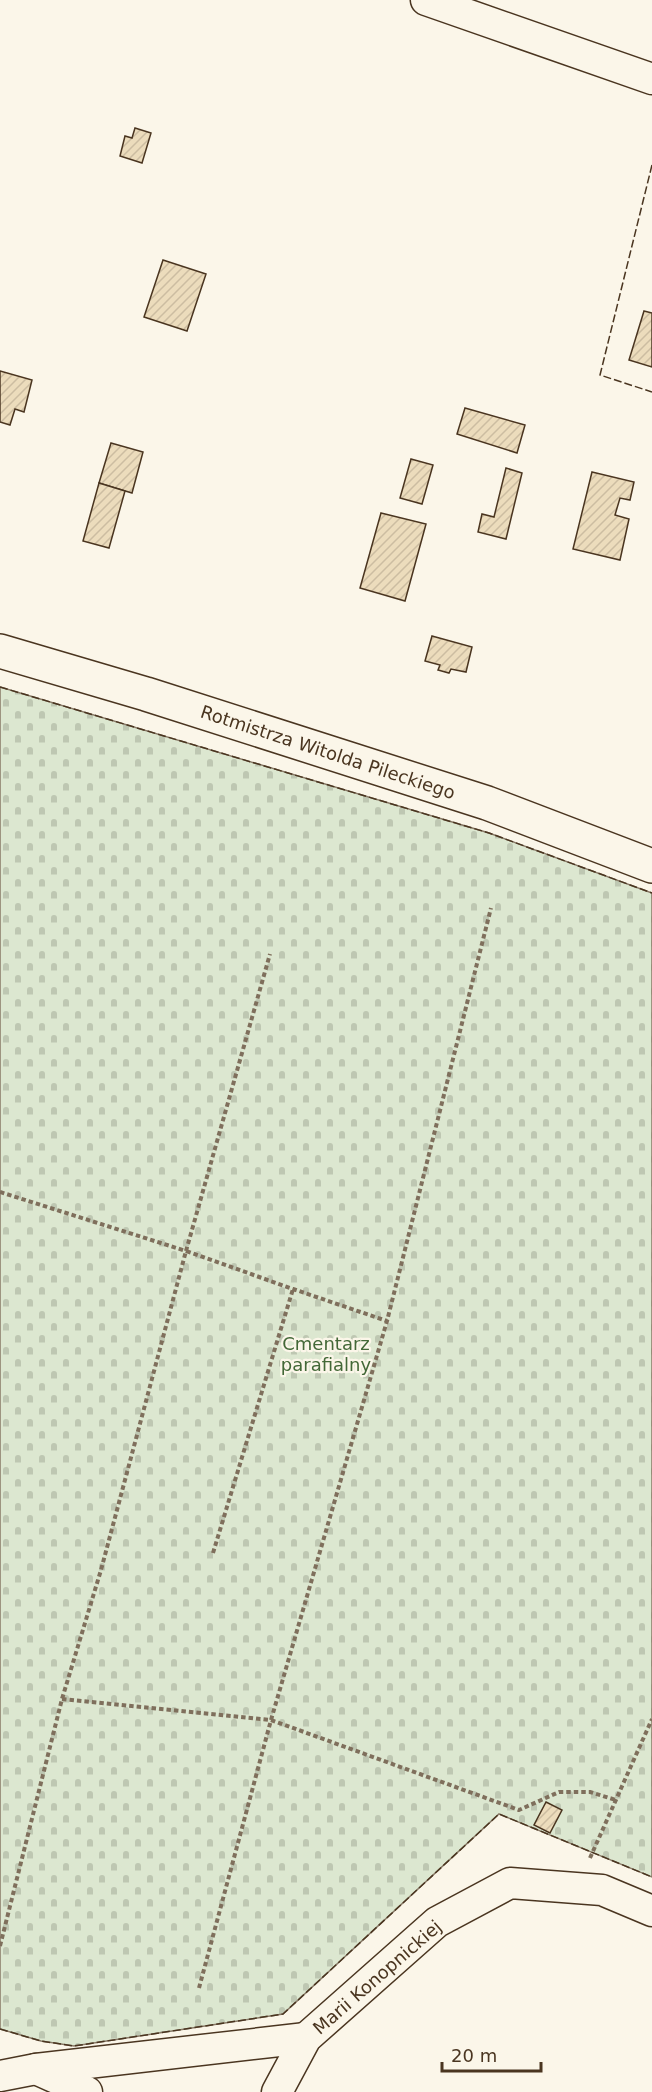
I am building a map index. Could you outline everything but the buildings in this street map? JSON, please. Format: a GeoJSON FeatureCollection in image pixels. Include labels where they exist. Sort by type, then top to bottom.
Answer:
{"type":"FeatureCollection","features":[{"type":"Feature","properties":{"kind":"street"},"geometry":{"type":"LineString","coordinates":[[426,0],[652,79]]}},
{"type":"Feature","properties":{"kind":"street","name":"Rotmistrza Witolda Pileckiego"},"geometry":{"type":"LineString","coordinates":[[0,651],[146,694],[487,803],[652,866]]}},
{"type":"Feature","properties":{"kind":"street","name":"Marii Konopnickiej"},"geometry":{"type":"LineString","coordinates":[[277,2092],[306,2038],[437,1922],[510,1883],[602,1890],[652,1911]]}},
{"type":"Feature","properties":{"kind":"street","name":"Marii Konopnickiej"},"geometry":{"type":"LineString","coordinates":[[0,2076],[36,2068],[306,2038]]}},
{"type":"Feature","properties":{"kind":"street"},"geometry":{"type":"LineString","coordinates":[[36,2068],[87,2092]]}},
{"type":"Feature","properties":{"kind":"path"},"geometry":{"type":"LineString","coordinates":[[198,1988],[271,1720],[387,1321],[491,908]]}},
{"type":"Feature","properties":{"kind":"path"},"geometry":{"type":"LineString","coordinates":[[0,1946],[62,1699],[101,1570],[186,1251],[270,954]]}},
{"type":"Feature","properties":{"kind":"path"},"geometry":{"type":"LineString","coordinates":[[0,1192],[186,1251],[387,1321]]}},
{"type":"Feature","properties":{"kind":"path"},"geometry":{"type":"LineString","coordinates":[[213,1553],[293,1289]]}},
{"type":"Feature","properties":{"kind":"path"},"geometry":{"type":"LineString","coordinates":[[62,1699],[271,1720],[519,1810],[559,1792],[590,1792],[616,1800]]}},
{"type":"Feature","properties":{"kind":"path"},"geometry":{"type":"LineString","coordinates":[[590,1859],[652,1719]]}},
{"type":"Feature","properties":{"kind":"path"},"geometry":{"type":"LineString","coordinates":[[579,1858],[600,1863]]}},
{"type":"Feature","properties":{"kind":"green space","name":"Cmentarz parafialny"},"geometry":{"type":"Polygon","coordinates":[[[0,687],[489,833],[652,893],[652,1877],[499,1814],[283,2014],[74,2046],[41,2041],[0,2029],[0,687]]]}},
{"type":"Feature","properties":{"kind":"fence"},"geometry":{"type":"LineString","coordinates":[[652,165],[600,375],[652,392]]}},
{"type":"Feature","properties":{"kind":"fence"},"geometry":{"type":"LineString","coordinates":[[0,687],[489,833],[652,893]]}},
{"type":"Feature","properties":{"kind":"fence"},"geometry":{"type":"LineString","coordinates":[[0,2029],[41,2041],[74,2046],[283,2014],[499,1814],[652,1877]]}}]}
